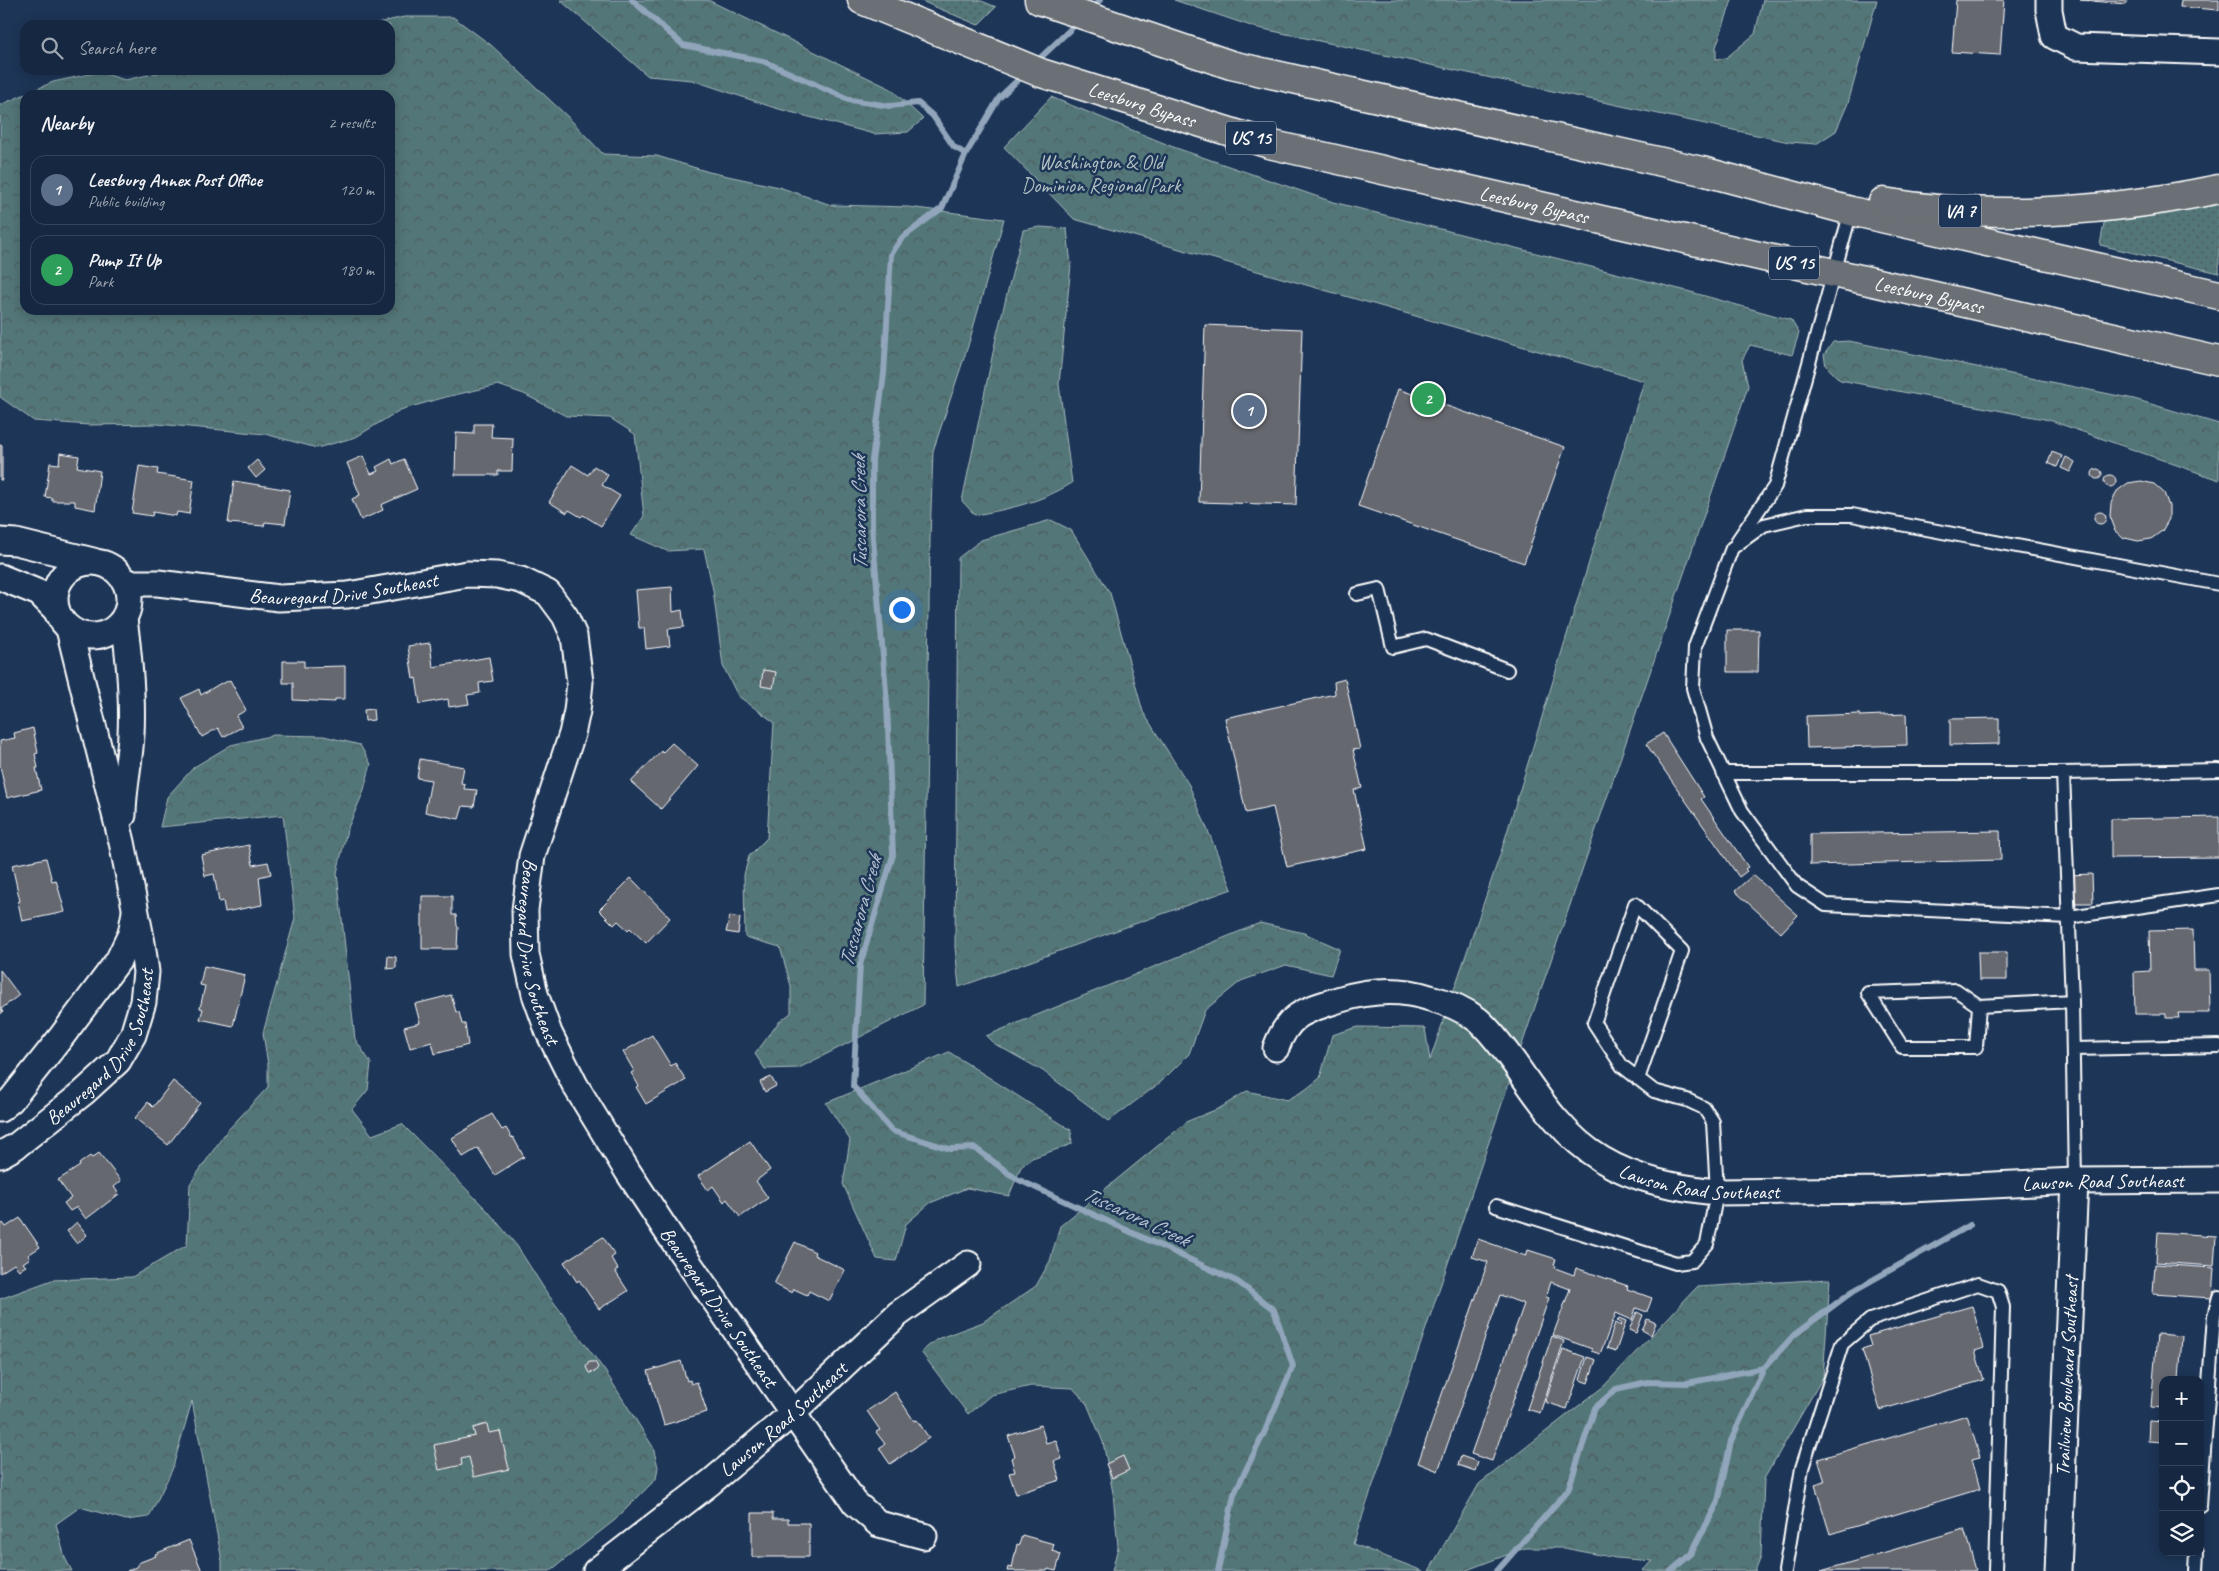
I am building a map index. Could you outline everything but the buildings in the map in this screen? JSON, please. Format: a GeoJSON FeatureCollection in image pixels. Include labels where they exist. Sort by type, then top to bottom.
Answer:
{"type":"FeatureCollection","features":[{"type":"Feature","properties":{"kind":"highway","name":"Leesburg Bypass"},"geometry":{"type":"LineString","coordinates":[[862,0],[1041,73],[1110,96],[1270,144],[2206,358],[2219,367]]}},
{"type":"Feature","properties":{"kind":"highway"},"geometry":{"type":"LineString","coordinates":[[1039,0],[1175,48],[1240,67],[1702,171],[1850,211],[2219,296]]}},
{"type":"Feature","properties":{"kind":"highway","name":"VA 7"},"geometry":{"type":"LineString","coordinates":[[1702,171],[1914,207],[1982,212],[2048,213],[2115,207],[2219,189]]}},
{"type":"Feature","properties":{"kind":"street"},"geometry":{"type":"LineString","coordinates":[[2049,0],[2054,36],[2076,47],[2219,52]]}},
{"type":"Feature","properties":{"kind":"street"},"geometry":{"type":"LineString","coordinates":[[0,541],[16,542],[104,563],[116,570],[126,583],[129,606],[124,619],[108,633],[92,636],[80,634],[39,593],[0,577]]}},
{"type":"Feature","properties":{"kind":"street"},"geometry":{"type":"LineString","coordinates":[[63,619],[55,592],[59,580],[68,570],[79,563],[93,561]]}},
{"type":"Feature","properties":{"kind":"street","name":"Beauregard Drive Southeast"},"geometry":{"type":"LineString","coordinates":[[126,583],[158,584],[279,598],[348,595],[467,574],[497,575],[521,580],[548,593],[565,616],[574,636],[580,682],[572,734],[532,856],[526,919],[526,954],[535,994],[549,1033],[575,1086],[628,1172],[855,1503],[880,1524],[924,1536]]}},
{"type":"Feature","properties":{"kind":"street","name":"Beauregard Drive Southeast"},"geometry":{"type":"LineString","coordinates":[[0,1155],[16,1146],[82,1093],[118,1061],[133,1034],[143,1002],[146,972],[122,842],[63,619]]}},
{"type":"Feature","properties":{"kind":"street","name":"Beauregard Drive Southeast"},"geometry":{"type":"LineString","coordinates":[[122,842],[123,794],[131,735],[128,646],[124,619]]}},
{"type":"Feature","properties":{"kind":"street","name":"Beauregard Drive Southeast"},"geometry":{"type":"LineString","coordinates":[[0,1109],[10,1100],[62,1036],[118,960],[131,934],[135,912]]}},
{"type":"Feature","properties":{"kind":"street","name":"Lawson Road Southeast"},"geometry":{"type":"LineString","coordinates":[[1276,1048],[1281,1033],[1297,1014],[1363,992],[1400,991],[1440,1000],[1478,1020],[1504,1049],[1551,1115],[1564,1129],[1600,1158],[1628,1172],[1660,1183],[1716,1192],[1889,1190],[2075,1181],[2219,1180]]}},
{"type":"Feature","properties":{"kind":"street","name":"Trailview Boulevard Southeast"},"geometry":{"type":"LineString","coordinates":[[2058,1571],[2075,1181]]}},
{"type":"Feature","properties":{"kind":"street","name":"Lawson Road Southeast"},"geometry":{"type":"LineString","coordinates":[[596,1571],[711,1482],[792,1413],[898,1314],[968,1264]]}},
{"type":"Feature","properties":{"kind":"lane"},"geometry":{"type":"LineString","coordinates":[[1850,211],[1810,367],[1776,486],[1732,548],[1695,647],[1693,688],[1706,738],[1742,811],[1797,886],[1826,905],[2069,917],[2219,895]]}},
{"type":"Feature","properties":{"kind":"lane"},"geometry":{"type":"LineString","coordinates":[[1732,548],[1764,526],[1807,515],[1852,515],[2219,584]]}},
{"type":"Feature","properties":{"kind":"lane"},"geometry":{"type":"LineString","coordinates":[[1357,594],[1378,589],[1393,647],[1426,639],[1507,670]]}},
{"type":"Feature","properties":{"kind":"lane"},"geometry":{"type":"LineString","coordinates":[[1723,773],[2063,774],[2219,770]]}},
{"type":"Feature","properties":{"kind":"lane"},"geometry":{"type":"LineString","coordinates":[[2063,774],[2072,1001],[2075,1181]]}},
{"type":"Feature","properties":{"kind":"lane"},"geometry":{"type":"LineString","coordinates":[[1496,1206],[1676,1263],[1692,1261],[1707,1244],[1716,1192],[1713,1122],[1704,1108],[1687,1100],[1654,1090],[1638,1079],[1622,1066],[1594,1023],[1635,904],[1682,951],[1638,1079]]}},
{"type":"Feature","properties":{"kind":"lane"},"geometry":{"type":"LineString","coordinates":[[1979,1006],[1976,1047],[1902,1047],[1868,993],[1956,990],[1979,1006],[2072,1001]]}},
{"type":"Feature","properties":{"kind":"lane"},"geometry":{"type":"LineString","coordinates":[[2073,1049],[2219,1046]]}},
{"type":"Feature","properties":{"kind":"lane"},"geometry":{"type":"LineString","coordinates":[[1784,1571],[1802,1468],[1842,1344],[1870,1320],[1978,1284],[1998,1291],[2003,1307],[1995,1571]]}},
{"type":"Feature","properties":{"kind":"lane"},"geometry":{"type":"LineString","coordinates":[[2203,1466],[2214,1316],[2219,1297]]}},
{"type":"Feature","properties":{"kind":"lane"},"geometry":{"type":"LineString","coordinates":[[2196,1571],[2197,1556]]}},
{"type":"Feature","properties":{"kind":"green space"},"geometry":{"type":"Polygon","coordinates":[[[560,0],[708,0],[891,89],[923,119],[908,132],[874,134],[775,108],[692,80],[648,76],[560,0]]]}},
{"type":"Feature","properties":{"kind":"green space"},"geometry":{"type":"Polygon","coordinates":[[[919,0],[979,0],[996,7],[978,25],[919,0]]]}},
{"type":"Feature","properties":{"kind":"green space"},"geometry":{"type":"Polygon","coordinates":[[[1174,0],[1732,0],[1716,47],[1716,59],[1726,58],[1755,34],[1763,0],[1877,0],[1848,103],[1836,131],[1816,144],[1789,142],[1254,27],[1174,0]]]}},
{"type":"Feature","properties":{"kind":"green space"},"geometry":{"type":"Polygon","coordinates":[[[404,17],[453,17],[491,45],[568,117],[603,154],[657,156],[709,172],[779,187],[831,205],[908,207],[1004,219],[968,346],[933,451],[923,1005],[799,1068],[765,1069],[755,1054],[779,1022],[791,1013],[791,986],[780,947],[745,937],[744,875],[749,856],[767,838],[774,722],[738,696],[723,666],[713,590],[704,549],[667,551],[631,535],[644,516],[635,434],[610,418],[566,416],[524,394],[498,385],[400,410],[356,437],[317,448],[265,434],[157,424],[89,425],[34,421],[0,397],[0,105],[20,96],[20,315],[395,315],[395,90],[35,90],[53,82],[85,75],[109,75],[125,80],[148,75],[395,75],[395,20],[391,20],[404,17]]]}},
{"type":"Feature","properties":{"kind":"green space","name":"Washington & Old Dominion Regional Park"},"geometry":{"type":"Polygon","coordinates":[[[1051,97],[1176,148],[1333,202],[1687,291],[1791,320],[1799,333],[1792,355],[1750,345],[1742,360],[1748,386],[1353,1544],[1423,1571],[1112,1571],[1118,1547],[1113,1493],[1103,1442],[1087,1404],[1073,1388],[1031,1386],[991,1395],[968,1414],[921,1352],[937,1339],[983,1322],[1036,1286],[1050,1261],[1060,1226],[1188,1121],[1220,1108],[1247,1091],[1287,1100],[1305,1090],[1320,1078],[1332,1035],[1358,1027],[1425,1028],[1430,1060],[1501,852],[1644,381],[1074,219],[1004,147],[1051,97]]]}},
{"type":"Feature","properties":{"kind":"green space"},"geometry":{"type":"Polygon","coordinates":[[[2219,200],[2219,273],[2100,245],[2105,218],[2219,200]]]}},
{"type":"Feature","properties":{"kind":"green space"},"geometry":{"type":"Polygon","coordinates":[[[1040,227],[1067,229],[1071,265],[1059,384],[1072,483],[1049,495],[1025,504],[975,515],[962,501],[996,338],[1023,230],[1040,227]]]}},
{"type":"Feature","properties":{"kind":"green space"},"geometry":{"type":"Polygon","coordinates":[[[1849,341],[2134,399],[2219,424],[2219,480],[2049,420],[1840,380],[1826,366],[1824,355],[1833,342],[1849,341]]]}},
{"type":"Feature","properties":{"kind":"green space"},"geometry":{"type":"Polygon","coordinates":[[[1051,520],[1071,530],[1110,593],[1143,712],[1189,785],[1232,889],[959,987],[955,947],[958,558],[981,540],[1051,520]]]}},
{"type":"Feature","properties":{"kind":"green space"},"geometry":{"type":"Polygon","coordinates":[[[274,735],[324,736],[360,745],[371,764],[363,793],[347,830],[337,873],[355,1039],[371,1063],[368,1090],[352,1109],[372,1135],[402,1124],[487,1210],[517,1246],[547,1293],[605,1371],[653,1447],[658,1467],[656,1479],[615,1520],[550,1571],[222,1571],[222,1561],[192,1401],[172,1470],[149,1517],[126,1520],[80,1507],[56,1524],[65,1558],[72,1571],[0,1571],[0,1299],[52,1280],[132,1277],[187,1245],[190,1184],[226,1132],[268,1087],[268,1065],[263,1033],[295,918],[283,815],[160,827],[167,797],[194,767],[231,745],[274,735]]]}},
{"type":"Feature","properties":{"kind":"green space"},"geometry":{"type":"Polygon","coordinates":[[[1260,923],[1304,933],[1340,949],[1331,975],[1286,965],[1241,981],[1205,1010],[1189,1054],[1161,1082],[1109,1121],[1043,1071],[993,1043],[986,1036],[1260,923]]]}},
{"type":"Feature","properties":{"kind":"green space"},"geometry":{"type":"Polygon","coordinates":[[[949,1052],[1071,1130],[1072,1144],[1032,1158],[1021,1167],[1009,1196],[967,1188],[930,1203],[906,1224],[896,1261],[877,1259],[843,1184],[850,1140],[826,1103],[949,1052]]]}},
{"type":"Feature","properties":{"kind":"green space"},"geometry":{"type":"Polygon","coordinates":[[[1830,1279],[1823,1377],[1764,1479],[1761,1556],[1755,1571],[1642,1571],[1653,1561],[1616,1558],[1564,1548],[1525,1548],[1464,1571],[1429,1571],[1479,1484],[1604,1386],[1697,1287],[1830,1279]]]}},
{"type":"Feature","properties":{"kind":"waterway"},"geometry":{"type":"LineString","coordinates":[[632,0],[683,45],[763,61],[850,100],[890,106],[918,103],[933,116],[954,147],[966,154]]}},
{"type":"Feature","properties":{"kind":"waterway","name":"Tuscarora Creek"},"geometry":{"type":"LineString","coordinates":[[1090,10],[1100,0]]}},
{"type":"Feature","properties":{"kind":"waterway","name":"Tuscarora Creek"},"geometry":{"type":"LineString","coordinates":[[1035,63],[1078,22]]}},
{"type":"Feature","properties":{"kind":"waterway","name":"Tuscarora Creek"},"geometry":{"type":"LineString","coordinates":[[1024,74],[999,98],[966,154],[942,208],[902,238],[891,254],[884,374],[872,460],[872,527],[887,703],[893,855],[860,965],[853,1086],[892,1131],[950,1149],[975,1148],[1015,1178],[1238,1282],[1274,1310],[1293,1366],[1265,1431],[1234,1494],[1218,1571]]}},
{"type":"Feature","properties":{"kind":"waterway"},"geometry":{"type":"LineString","coordinates":[[1671,1571],[1691,1554],[1718,1502],[1731,1441],[1764,1368],[1794,1335],[1853,1291],[1970,1225]]}},
{"type":"Feature","properties":{"kind":"waterway"},"geometry":{"type":"LineString","coordinates":[[1497,1571],[1568,1490],[1595,1408],[1616,1389],[1647,1382],[1687,1383],[1764,1368]]}},
{"type":"Feature","properties":{"kind":"place","name":"Pump It Up"},"geometry":{"type":"Point","coordinates":[1428,399]}},
{"type":"Feature","properties":{"kind":"place","name":"Leesburg Annex Post Office"},"geometry":{"type":"Point","coordinates":[1249,411]}}]}
